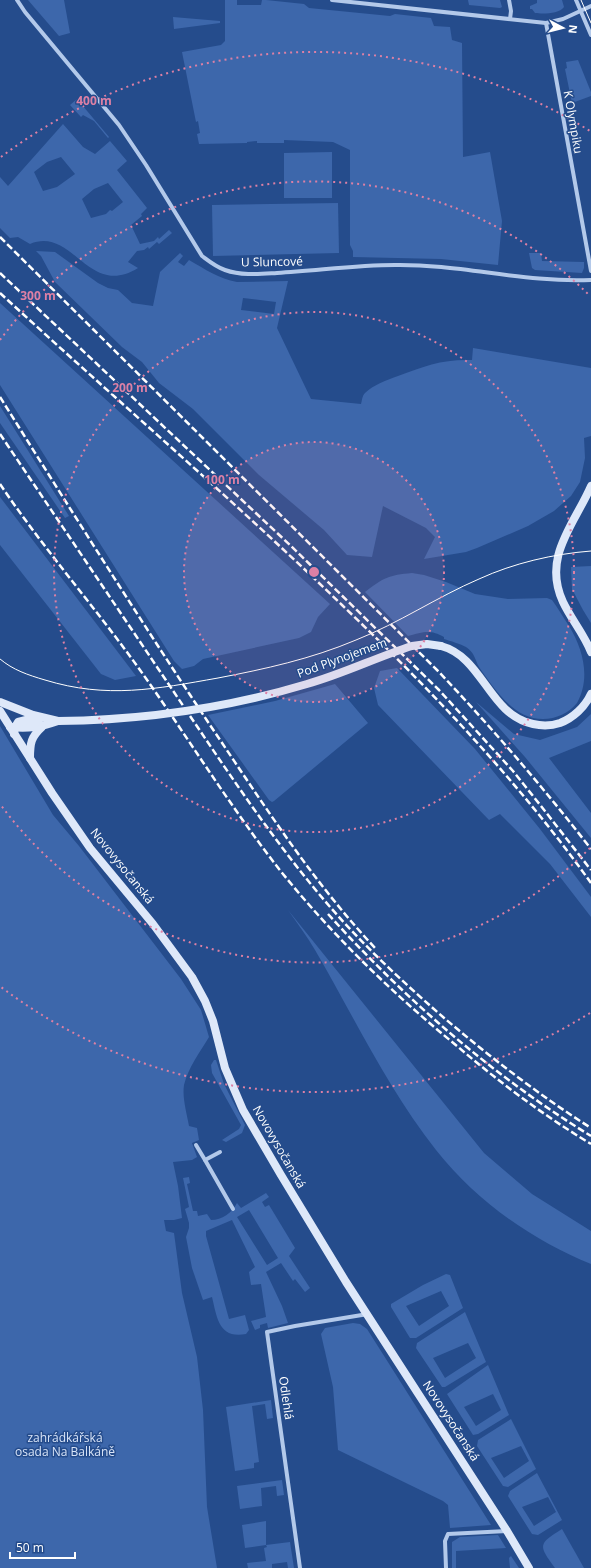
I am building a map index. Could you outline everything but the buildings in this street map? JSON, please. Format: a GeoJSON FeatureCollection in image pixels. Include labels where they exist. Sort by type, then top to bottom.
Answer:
{"type":"FeatureCollection","features":[{"type":"Feature","properties":{"kind":"main road"},"geometry":{"type":"LineString","coordinates":[[591,486],[563,541],[555,568],[557,584],[562,599],[591,652]]}},
{"type":"Feature","properties":{"kind":"main road","name":"Pod Plynojemem"},"geometry":{"type":"LineString","coordinates":[[58,721],[134,717],[248,699],[322,680],[412,646],[427,644],[441,646],[464,658],[502,707],[514,717],[528,723],[546,725],[565,721],[582,708],[591,694]]}},
{"type":"Feature","properties":{"kind":"main road"},"geometry":{"type":"LineString","coordinates":[[0,702],[33,715],[58,721]]}},
{"type":"Feature","properties":{"kind":"main road","name":"Novovysočanská"},"geometry":{"type":"LineString","coordinates":[[0,711],[90,848],[153,924],[192,977],[210,1014],[226,1068],[243,1110],[346,1282],[507,1531],[529,1568]]}},
{"type":"Feature","properties":{"kind":"main road"},"geometry":{"type":"LineString","coordinates":[[14,732],[18,722],[26,720],[58,721]]}},
{"type":"Feature","properties":{"kind":"main road"},"geometry":{"type":"LineString","coordinates":[[14,732],[42,727],[58,721]]}},
{"type":"Feature","properties":{"kind":"main road"},"geometry":{"type":"LineString","coordinates":[[30,758],[30,745],[33,735],[42,727]]}},
{"type":"Feature","properties":{"kind":"street","name":"U Sluncové"},"geometry":{"type":"LineString","coordinates":[[17,0],[119,125],[146,165],[202,256],[215,266],[238,274],[256,274],[379,266],[424,265],[554,280],[591,280]]}},
{"type":"Feature","properties":{"kind":"street"},"geometry":{"type":"LineString","coordinates":[[332,0],[546,23],[563,19],[581,12],[591,6]]}},
{"type":"Feature","properties":{"kind":"street"},"geometry":{"type":"LineString","coordinates":[[509,0],[511,12],[510,19]]}},
{"type":"Feature","properties":{"kind":"street"},"geometry":{"type":"LineString","coordinates":[[576,0],[591,35]]}},
{"type":"Feature","properties":{"kind":"street","name":"K Olympiku"},"geometry":{"type":"LineString","coordinates":[[546,23],[591,271]]}},
{"type":"Feature","properties":{"kind":"street"},"geometry":{"type":"LineString","coordinates":[[196,1145],[233,1209]]}},
{"type":"Feature","properties":{"kind":"street"},"geometry":{"type":"LineString","coordinates":[[205,1160],[220,1152]]}},
{"type":"Feature","properties":{"kind":"street","name":"Odlehlá"},"geometry":{"type":"LineString","coordinates":[[300,1568],[267,1332],[368,1314]]}},
{"type":"Feature","properties":{"kind":"street"},"geometry":{"type":"LineString","coordinates":[[446,1568],[445,1541],[448,1534],[507,1531]]}},
{"type":"Feature","properties":{"kind":"green space"},"geometry":{"type":"Polygon","coordinates":[[[28,0],[64,0],[70,33],[59,36],[28,0]]]}},
{"type":"Feature","properties":{"kind":"green space"},"geometry":{"type":"Polygon","coordinates":[[[225,0],[237,0],[237,5],[261,5],[262,0],[266,0],[304,4],[309,8],[390,16],[395,14],[431,18],[434,26],[450,27],[452,40],[462,43],[463,157],[490,152],[502,221],[498,265],[441,259],[353,257],[353,251],[350,245],[350,150],[333,142],[284,140],[284,143],[257,143],[257,141],[247,143],[199,144],[197,134],[200,133],[198,121],[196,122],[182,52],[221,45],[225,41],[225,0]]]}},
{"type":"Feature","properties":{"kind":"green space"},"geometry":{"type":"Polygon","coordinates":[[[468,0],[500,0],[502,7],[469,5],[468,0]]]}},
{"type":"Feature","properties":{"kind":"green space"},"geometry":{"type":"Polygon","coordinates":[[[537,0],[562,0],[564,7],[555,12],[535,13],[532,9],[530,9],[530,6],[537,3],[537,0]]]}},
{"type":"Feature","properties":{"kind":"green space"},"geometry":{"type":"Polygon","coordinates":[[[173,17],[220,21],[220,23],[174,29],[173,17]]]}},
{"type":"Feature","properties":{"kind":"green space"},"geometry":{"type":"Polygon","coordinates":[[[578,60],[591,92],[591,96],[572,103],[565,69],[567,68],[566,62],[578,60]]]}},
{"type":"Feature","properties":{"kind":"green space"},"geometry":{"type":"Polygon","coordinates":[[[77,99],[109,137],[108,138],[94,121],[83,115],[81,117],[70,105],[77,99]]]}},
{"type":"Feature","properties":{"kind":"green space"},"geometry":{"type":"Polygon","coordinates":[[[63,124],[83,147],[95,154],[110,141],[127,161],[117,170],[147,208],[141,214],[142,216],[131,225],[140,244],[154,241],[158,237],[159,239],[169,230],[172,233],[159,244],[157,242],[149,249],[148,247],[144,250],[137,251],[128,262],[138,268],[121,275],[106,275],[93,269],[58,245],[45,241],[30,244],[18,237],[10,238],[0,228],[0,177],[8,186],[63,124]],[[61,157],[47,162],[34,172],[43,191],[57,187],[75,174],[61,157]],[[108,183],[94,189],[82,199],[91,218],[106,214],[110,210],[112,211],[123,202],[108,183]]]}},
{"type":"Feature","properties":{"kind":"green space"},"geometry":{"type":"Polygon","coordinates":[[[332,152],[332,198],[284,198],[284,153],[332,152]]]}},
{"type":"Feature","properties":{"kind":"green space"},"geometry":{"type":"Polygon","coordinates":[[[338,203],[339,253],[213,256],[212,205],[338,203]]]}},
{"type":"Feature","properties":{"kind":"green space"},"geometry":{"type":"Polygon","coordinates":[[[36,251],[55,252],[98,283],[108,288],[118,290],[132,303],[153,306],[160,272],[180,253],[183,256],[178,262],[184,266],[189,260],[230,281],[288,281],[277,328],[311,399],[361,404],[363,396],[368,390],[389,379],[434,364],[472,360],[473,348],[591,368],[591,436],[584,438],[585,458],[580,482],[571,496],[554,511],[528,526],[466,552],[424,559],[435,537],[426,528],[383,506],[372,557],[347,555],[324,530],[259,475],[193,409],[159,383],[142,362],[122,347],[55,282],[41,256],[36,251]],[[243,298],[241,310],[274,314],[276,302],[243,298]]]}},
{"type":"Feature","properties":{"kind":"green space"},"geometry":{"type":"Polygon","coordinates":[[[529,253],[541,253],[542,261],[584,262],[584,268],[582,273],[535,270],[532,268],[529,253]]]}},
{"type":"Feature","properties":{"kind":"green space"},"geometry":{"type":"Polygon","coordinates":[[[0,303],[330,604],[318,617],[311,632],[299,638],[203,659],[194,666],[182,669],[174,661],[0,385],[0,303]]]}},
{"type":"Feature","properties":{"kind":"green space"},"geometry":{"type":"Polygon","coordinates":[[[0,406],[69,516],[65,518],[0,423],[0,406]]]}},
{"type":"Feature","properties":{"kind":"green space"},"geometry":{"type":"Polygon","coordinates":[[[0,497],[136,676],[115,680],[101,674],[0,545],[0,497]]]}},
{"type":"Feature","properties":{"kind":"green space"},"geometry":{"type":"Polygon","coordinates":[[[591,566],[591,623],[572,589],[571,567],[591,566]]]}},
{"type":"Feature","properties":{"kind":"green space"},"geometry":{"type":"Polygon","coordinates":[[[412,573],[446,582],[475,594],[508,599],[547,598],[552,600],[574,635],[584,664],[584,684],[574,707],[562,715],[553,718],[532,718],[522,714],[505,701],[498,693],[479,667],[469,649],[444,639],[444,637],[435,633],[422,632],[408,636],[365,592],[387,578],[412,573]]]}},
{"type":"Feature","properties":{"kind":"green space"},"geometry":{"type":"Polygon","coordinates":[[[397,668],[475,749],[540,829],[591,897],[591,917],[550,864],[500,814],[489,820],[378,705],[374,688],[380,671],[397,668]]]}},
{"type":"Feature","properties":{"kind":"green space"},"geometry":{"type":"Polygon","coordinates":[[[335,684],[368,723],[272,802],[269,800],[208,715],[275,701],[335,684]]]}},
{"type":"Feature","properties":{"kind":"green space"},"geometry":{"type":"Polygon","coordinates":[[[476,702],[514,734],[540,740],[577,727],[591,714],[591,741],[549,758],[591,813],[591,838],[525,757],[476,702]]]}},
{"type":"Feature","properties":{"kind":"green space","name":"zahrádkářská osada Na Balkáně"},"geometry":{"type":"Polygon","coordinates":[[[0,726],[53,815],[79,846],[181,979],[201,1010],[209,1037],[191,1066],[184,1085],[184,1101],[189,1126],[197,1128],[199,1140],[192,1143],[197,1157],[192,1160],[173,1162],[182,1218],[164,1220],[166,1231],[174,1233],[182,1293],[197,1357],[203,1410],[207,1507],[217,1568],[0,1568],[0,726]]]}},
{"type":"Feature","properties":{"kind":"green space"},"geometry":{"type":"Polygon","coordinates":[[[288,910],[484,1153],[532,1194],[591,1231],[591,1264],[548,1243],[506,1217],[469,1186],[452,1169],[436,1150],[402,1102],[312,945],[288,910]]]}},
{"type":"Feature","properties":{"kind":"green space"},"geometry":{"type":"Polygon","coordinates":[[[214,1060],[216,1060],[224,1084],[245,1125],[242,1133],[226,1142],[222,1140],[239,1129],[241,1125],[212,1073],[211,1065],[214,1060]]]}},
{"type":"Feature","properties":{"kind":"green space"},"geometry":{"type":"Polygon","coordinates":[[[189,1177],[190,1183],[187,1184],[193,1211],[197,1211],[198,1216],[207,1214],[211,1220],[219,1219],[226,1215],[237,1203],[241,1208],[266,1193],[269,1197],[262,1202],[265,1207],[269,1205],[295,1248],[289,1256],[310,1288],[305,1292],[295,1279],[293,1281],[281,1263],[266,1272],[282,1306],[288,1323],[268,1328],[267,1323],[260,1325],[260,1328],[255,1330],[251,1321],[266,1317],[261,1284],[251,1285],[249,1272],[255,1267],[232,1220],[206,1231],[206,1236],[229,1319],[245,1315],[249,1330],[246,1334],[237,1335],[225,1330],[221,1325],[212,1297],[203,1300],[192,1268],[186,1237],[189,1223],[185,1209],[189,1207],[183,1178],[189,1177]],[[249,1210],[237,1217],[267,1265],[278,1258],[249,1210]]]}},
{"type":"Feature","properties":{"kind":"green space"},"geometry":{"type":"Polygon","coordinates":[[[446,1274],[450,1275],[463,1308],[416,1338],[410,1338],[391,1307],[391,1304],[423,1285],[446,1274]],[[441,1291],[406,1306],[419,1326],[449,1306],[441,1291]]]}},
{"type":"Feature","properties":{"kind":"green space"},"geometry":{"type":"Polygon","coordinates":[[[465,1312],[486,1362],[445,1387],[442,1387],[416,1348],[417,1343],[465,1312]],[[468,1343],[433,1358],[445,1378],[476,1358],[468,1343]]]}},
{"type":"Feature","properties":{"kind":"green space"},"geometry":{"type":"Polygon","coordinates":[[[353,1323],[360,1324],[367,1329],[491,1525],[450,1528],[448,1505],[443,1501],[338,1450],[333,1387],[321,1334],[325,1328],[353,1323]]]}},
{"type":"Feature","properties":{"kind":"green space"},"geometry":{"type":"Polygon","coordinates":[[[488,1365],[509,1415],[478,1434],[473,1435],[447,1394],[488,1365]],[[493,1394],[464,1407],[476,1426],[501,1410],[493,1394]]]}},
{"type":"Feature","properties":{"kind":"green space"},"geometry":{"type":"Polygon","coordinates":[[[271,1400],[273,1418],[267,1419],[265,1404],[252,1406],[259,1462],[254,1463],[254,1468],[235,1471],[226,1407],[271,1400]]]}},
{"type":"Feature","properties":{"kind":"green space"},"geometry":{"type":"Polygon","coordinates":[[[511,1419],[536,1469],[508,1487],[503,1486],[477,1446],[478,1440],[511,1419]],[[521,1446],[491,1458],[504,1478],[529,1461],[521,1446]]]}},
{"type":"Feature","properties":{"kind":"green space"},"geometry":{"type":"Polygon","coordinates":[[[537,1473],[562,1520],[538,1535],[532,1534],[508,1496],[510,1491],[537,1473]],[[548,1497],[522,1507],[534,1526],[556,1512],[548,1497]]]}},
{"type":"Feature","properties":{"kind":"green space"},"geometry":{"type":"Polygon","coordinates":[[[282,1480],[284,1495],[277,1496],[276,1486],[261,1488],[262,1506],[240,1509],[237,1486],[282,1480]]]}},
{"type":"Feature","properties":{"kind":"green space"},"geometry":{"type":"Polygon","coordinates":[[[266,1521],[266,1545],[245,1548],[242,1525],[266,1521]]]}},
{"type":"Feature","properties":{"kind":"green space"},"geometry":{"type":"Polygon","coordinates":[[[562,1529],[584,1568],[555,1568],[543,1550],[543,1546],[548,1538],[562,1529]]]}},
{"type":"Feature","properties":{"kind":"green space"},"geometry":{"type":"Polygon","coordinates":[[[498,1535],[506,1548],[456,1551],[456,1568],[452,1568],[452,1542],[460,1537],[498,1535]]]}},
{"type":"Feature","properties":{"kind":"green space"},"geometry":{"type":"Polygon","coordinates":[[[290,1542],[294,1568],[288,1568],[287,1562],[272,1564],[272,1568],[248,1568],[247,1563],[266,1561],[264,1548],[267,1547],[266,1545],[290,1542]]]}},
{"type":"Feature","properties":{"kind":"green space"},"geometry":{"type":"Polygon","coordinates":[[[511,1556],[519,1568],[510,1568],[509,1558],[511,1556]]]}},
{"type":"Feature","properties":{"kind":"tram line"},"geometry":{"type":"LineString","coordinates":[[581,0],[591,23]]}},
{"type":"Feature","properties":{"kind":"tram line"},"geometry":{"type":"LineString","coordinates":[[0,659],[21,672],[45,680],[68,686],[111,691],[174,686],[218,678],[288,663],[339,647],[387,626],[463,586],[506,568],[562,554],[591,551]]}},
{"type":"Feature","properties":{"kind":"railway"},"geometry":{"type":"LineString","coordinates":[[0,237],[438,671],[517,758],[591,849]]}},
{"type":"Feature","properties":{"kind":"railway"},"geometry":{"type":"LineString","coordinates":[[0,273],[291,546],[439,690],[513,771],[591,870]]}},
{"type":"Feature","properties":{"kind":"railway"},"geometry":{"type":"LineString","coordinates":[[0,293],[258,526],[376,637],[409,670],[504,773],[563,845],[591,883]]}},
{"type":"Feature","properties":{"kind":"railway"},"geometry":{"type":"LineString","coordinates":[[0,397],[157,644],[268,812],[330,896],[376,949]]}},
{"type":"Feature","properties":{"kind":"railway"},"geometry":{"type":"LineString","coordinates":[[0,434],[238,786],[292,860],[331,908],[357,937],[443,1017],[515,1075],[591,1128]]}},
{"type":"Feature","properties":{"kind":"railway"},"geometry":{"type":"LineString","coordinates":[[0,484],[140,670],[261,845],[279,869],[320,917],[363,962],[433,1026],[522,1098],[591,1144]]}},
{"type":"Feature","properties":{"kind":"railway"},"geometry":{"type":"LineString","coordinates":[[328,914],[419,1006],[485,1062],[519,1088],[591,1136]]}}]}
